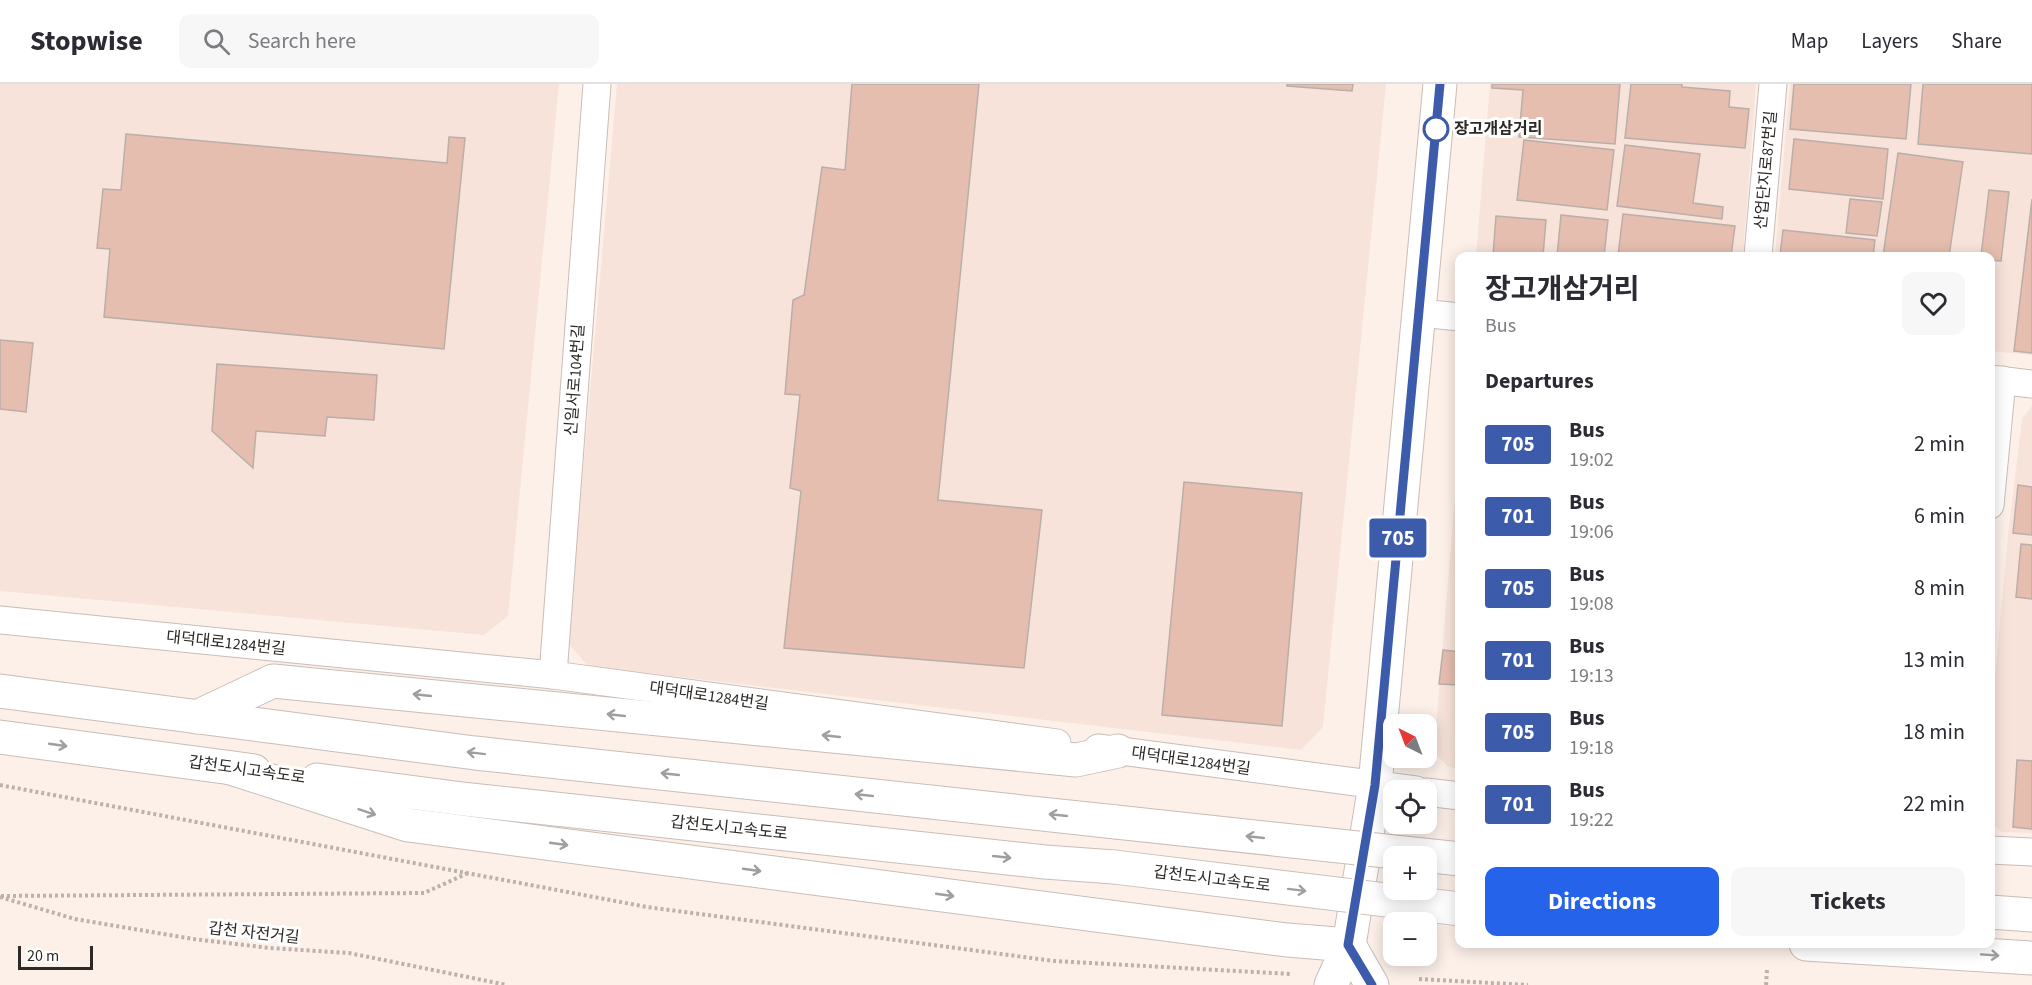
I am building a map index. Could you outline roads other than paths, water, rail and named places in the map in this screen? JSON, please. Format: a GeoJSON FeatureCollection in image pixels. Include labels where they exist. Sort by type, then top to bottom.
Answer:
{"type":"FeatureCollection","features":[{"type":"Feature","properties":{"kind":"main road"},"geometry":{"type":"LineString","coordinates":[[1331,985],[1348,945],[1375,785],[1440,84]]}},
{"type":"Feature","properties":{"kind":"main road"},"geometry":{"type":"LineString","coordinates":[[197,717],[273,681],[1076,760],[1118,751]]}},
{"type":"Feature","properties":{"kind":"main road"},"geometry":{"type":"LineString","coordinates":[[0,691],[475,753],[1455,858]]}},
{"type":"Feature","properties":{"kind":"main road","name":"갑천도시고속도로"},"geometry":{"type":"LineString","coordinates":[[0,737],[475,801],[1034,861],[1114,867],[1455,908]]}},
{"type":"Feature","properties":{"kind":"main road"},"geometry":{"type":"LineString","coordinates":[[231,768],[408,825],[1287,940],[1348,945]]}},
{"type":"Feature","properties":{"kind":"main road"},"geometry":{"type":"LineString","coordinates":[[1995,912],[2032,915]]}},
{"type":"Feature","properties":{"kind":"main road"},"geometry":{"type":"LineString","coordinates":[[1348,945],[1372,985]]}},
{"type":"Feature","properties":{"kind":"main road"},"geometry":{"type":"LineString","coordinates":[[1871,948],[2032,958]]}},
{"type":"Feature","properties":{"kind":"street","name":"신일서로104번길"},"geometry":{"type":"LineString","coordinates":[[553,675],[597,84]]}},
{"type":"Feature","properties":{"kind":"street","name":"산업단지로87번길"},"geometry":{"type":"LineString","coordinates":[[1758,252],[1773,84]]}},
{"type":"Feature","properties":{"kind":"street"},"geometry":{"type":"LineString","coordinates":[[1420,313],[1455,316]]}},
{"type":"Feature","properties":{"kind":"street"},"geometry":{"type":"LineString","coordinates":[[1995,401],[1996,380],[2032,384]]}},
{"type":"Feature","properties":{"kind":"street","name":"대덕대로1284번길"},"geometry":{"type":"LineString","coordinates":[[0,620],[553,675],[1383,786]]}},
{"type":"Feature","properties":{"kind":"street"},"geometry":{"type":"LineString","coordinates":[[1437,793],[1455,795]]}},
{"type":"Feature","properties":{"kind":"street"},"geometry":{"type":"LineString","coordinates":[[1995,850],[2032,852]]}},
{"type":"Feature","properties":{"kind":"place","name":"장고개삼거리"},"geometry":{"type":"Point","coordinates":[1436,129]}}]}
